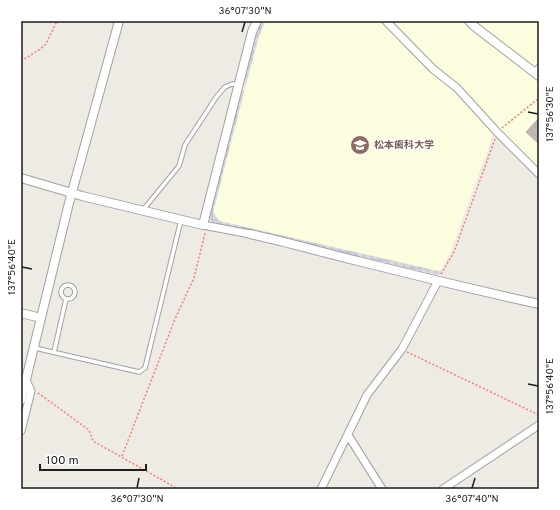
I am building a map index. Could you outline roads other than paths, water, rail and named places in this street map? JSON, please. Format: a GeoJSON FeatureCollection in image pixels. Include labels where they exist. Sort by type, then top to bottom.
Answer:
{"type":"FeatureCollection","features":[{"type":"Feature","properties":{"kind":"street"},"geometry":{"type":"LineString","coordinates":[[21,400],[23,380],[34,348],[72,193],[119,21]]}},
{"type":"Feature","properties":{"kind":"street"},"geometry":{"type":"LineString","coordinates":[[204,225],[252,32],[257,21]]}},
{"type":"Feature","properties":{"kind":"street"},"geometry":{"type":"LineString","coordinates":[[386,21],[433,69],[457,88],[497,132],[539,174]]}},
{"type":"Feature","properties":{"kind":"street"},"geometry":{"type":"LineString","coordinates":[[469,21],[537,71]]}},
{"type":"Feature","properties":{"kind":"street"},"geometry":{"type":"LineString","coordinates":[[21,178],[142,211],[282,241],[316,251],[438,281],[539,304]]}},
{"type":"Feature","properties":{"kind":"street"},"geometry":{"type":"LineString","coordinates":[[321,489],[367,395],[402,349],[438,281]]}},
{"type":"Feature","properties":{"kind":"street"},"geometry":{"type":"LineString","coordinates":[[21,313],[41,318]]}},
{"type":"Feature","properties":{"kind":"street"},"geometry":{"type":"LineString","coordinates":[[21,431],[30,391],[23,380]]}},
{"type":"Feature","properties":{"kind":"street"},"geometry":{"type":"LineString","coordinates":[[443,489],[539,425]]}},
{"type":"Feature","properties":{"kind":"street"},"geometry":{"type":"LineString","coordinates":[[348,435],[382,489]]}},
{"type":"Feature","properties":{"kind":"lane"},"geometry":{"type":"LineString","coordinates":[[142,211],[179,166],[185,145],[217,96],[225,87],[232,84],[239,85]]}},
{"type":"Feature","properties":{"kind":"lane"},"geometry":{"type":"LineString","coordinates":[[34,348],[139,372],[142,371],[145,368],[181,220]]}},
{"type":"Feature","properties":{"kind":"lane"},"geometry":{"type":"LineString","coordinates":[[54,352],[66,299]]}},
{"type":"Feature","properties":{"kind":"place","name":"松本歯科大学"},"geometry":{"type":"Point","coordinates":[360,145]}}]}
